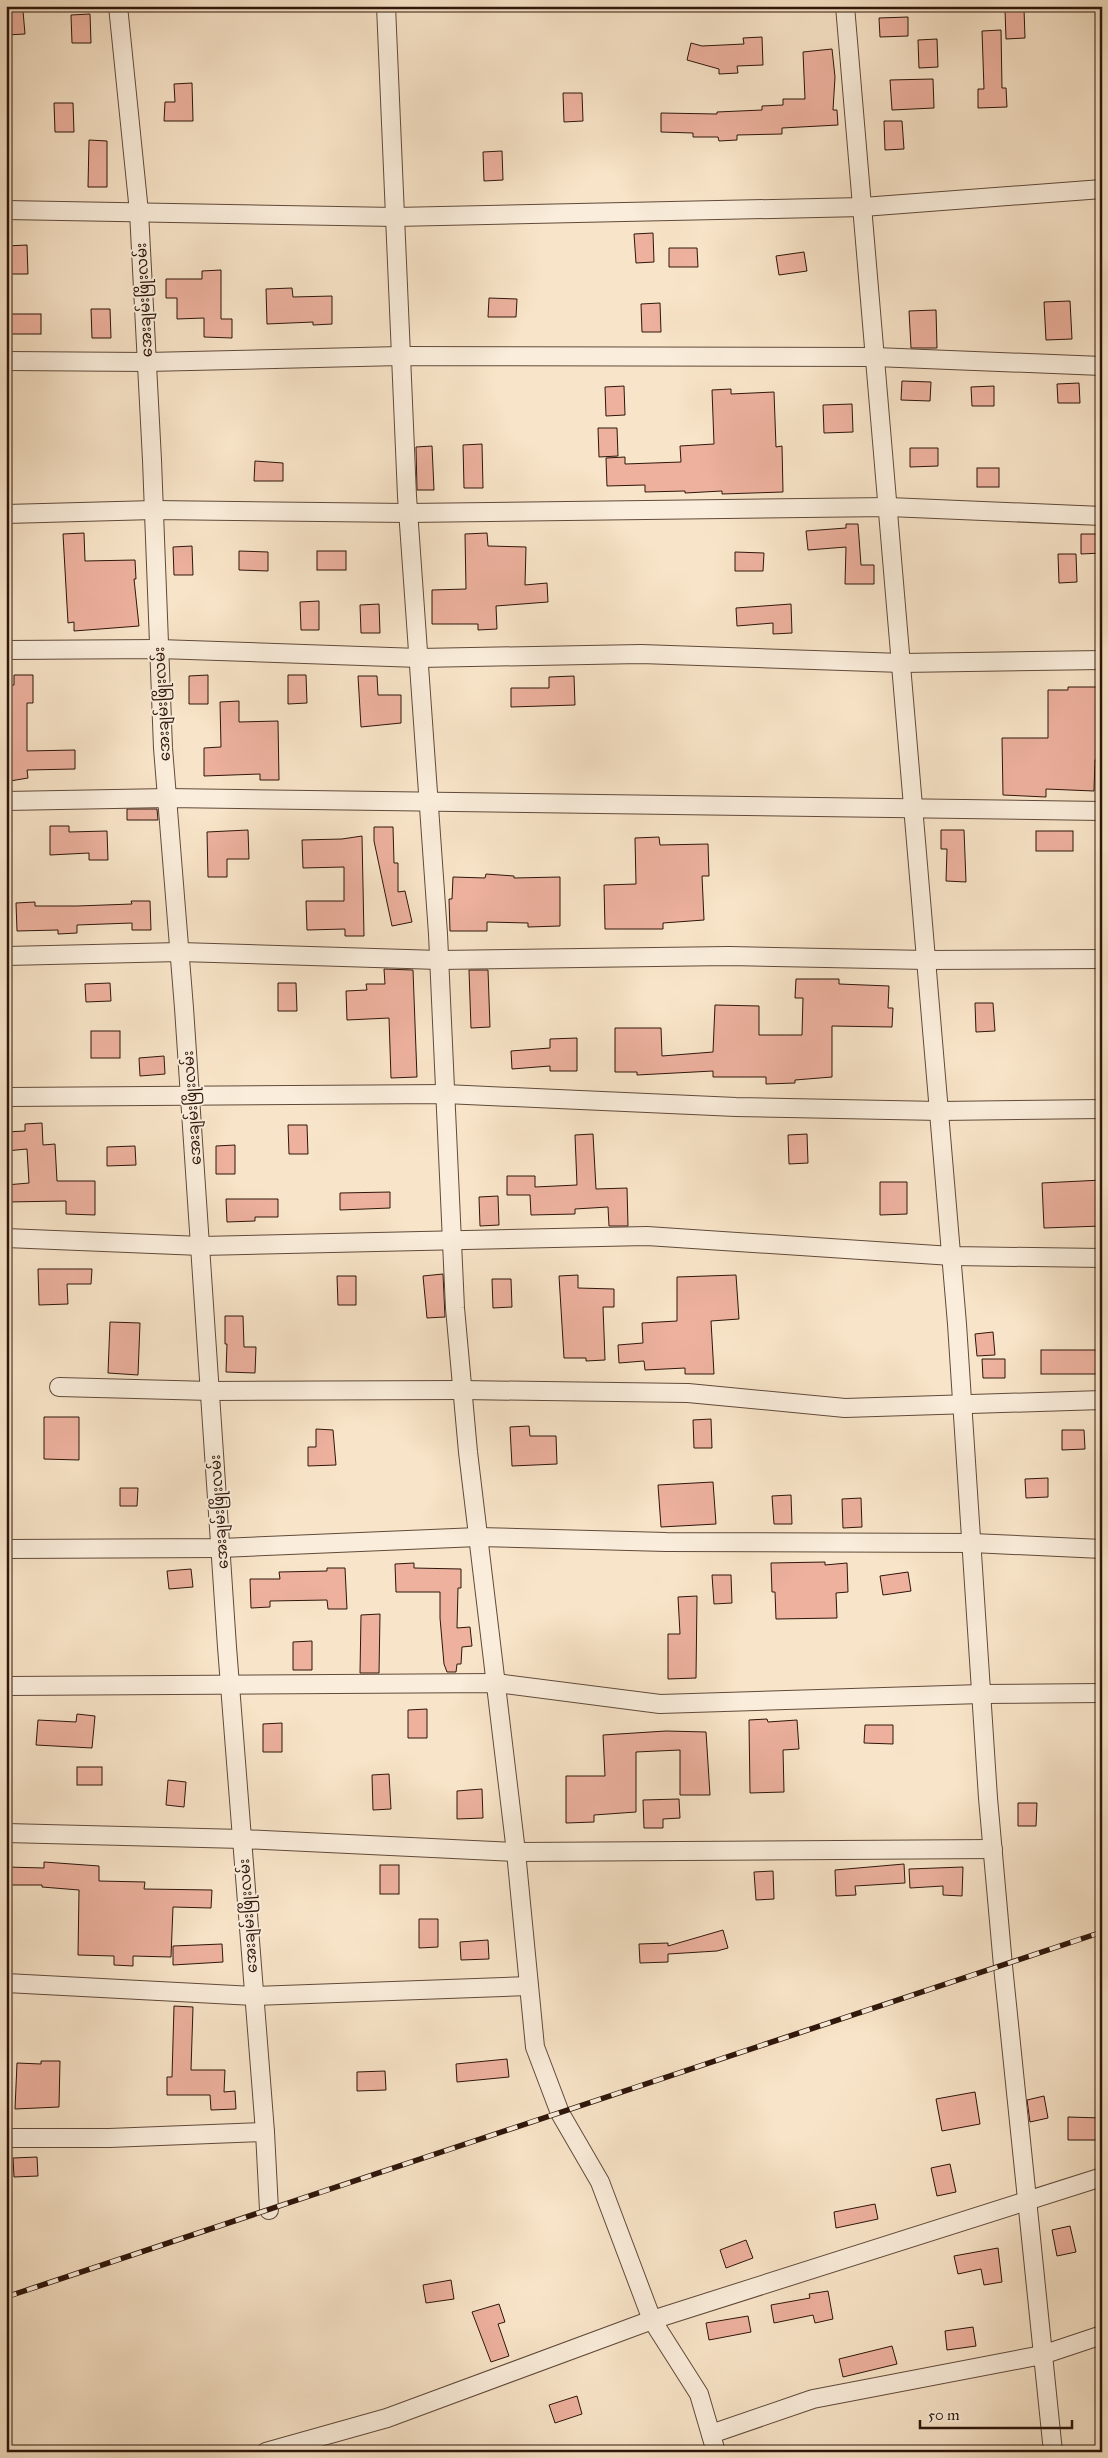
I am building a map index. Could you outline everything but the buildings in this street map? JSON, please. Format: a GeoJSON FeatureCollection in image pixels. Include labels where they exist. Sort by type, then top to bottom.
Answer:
{"type":"FeatureCollection","features":[{"type":"Feature","properties":{"kind":"street","name":"အေးချမ်းဖြိုးလမ်း"},"geometry":{"type":"LineString","coordinates":[[118,6],[139,212],[159,649],[168,798],[191,1097],[230,1684],[269,2210]]}},
{"type":"Feature","properties":{"kind":"street"},"geometry":{"type":"LineString","coordinates":[[386,6],[408,513],[439,960],[452,1240],[462,1390],[516,1852],[535,2047],[560,2113],[600,2182],[652,2320],[699,2394],[716,2452]]}},
{"type":"Feature","properties":{"kind":"street"},"geometry":{"type":"LineString","coordinates":[[845,6],[952,1256],[992,1849],[1026,2202],[1053,2452]]}},
{"type":"Feature","properties":{"kind":"street"},"geometry":{"type":"LineString","coordinates":[[6,210],[395,218],[862,207],[1102,189]]}},
{"type":"Feature","properties":{"kind":"street"},"geometry":{"type":"LineString","coordinates":[[6,361],[147,362],[401,356],[876,357],[1102,366]]}},
{"type":"Feature","properties":{"kind":"street"},"geometry":{"type":"LineString","coordinates":[[6,514],[154,510],[408,513],[889,507],[1102,516]]}},
{"type":"Feature","properties":{"kind":"street"},"geometry":{"type":"LineString","coordinates":[[6,650],[159,649],[419,658],[641,654],[902,663],[1102,660]]}},
{"type":"Feature","properties":{"kind":"street"},"geometry":{"type":"LineString","coordinates":[[6,801],[168,798],[1102,811]]}},
{"type":"Feature","properties":{"kind":"street"},"geometry":{"type":"LineString","coordinates":[[6,956],[180,952],[439,960],[729,956],[927,960],[1102,959]]}},
{"type":"Feature","properties":{"kind":"street"},"geometry":{"type":"LineString","coordinates":[[6,1097],[445,1094],[736,1107],[940,1112],[1102,1109]]}},
{"type":"Feature","properties":{"kind":"street"},"geometry":{"type":"LineString","coordinates":[[6,1238],[201,1246],[647,1236],[952,1256],[1102,1258]]}},
{"type":"Feature","properties":{"kind":"street"},"geometry":{"type":"LineString","coordinates":[[59,1387],[211,1391],[462,1390],[688,1394],[845,1408],[1102,1400]]}},
{"type":"Feature","properties":{"kind":"street"},"geometry":{"type":"LineString","coordinates":[[6,1549],[221,1548],[478,1536],[666,1542],[972,1543],[1102,1549]]}},
{"type":"Feature","properties":{"kind":"street"},"geometry":{"type":"LineString","coordinates":[[6,1686],[496,1683],[660,1704],[981,1694],[1102,1693]]}},
{"type":"Feature","properties":{"kind":"street"},"geometry":{"type":"LineString","coordinates":[[6,1832],[242,1839],[516,1852],[992,1849]]}},
{"type":"Feature","properties":{"kind":"street"},"geometry":{"type":"LineString","coordinates":[[6,1983],[254,1996],[529,1986]]}},
{"type":"Feature","properties":{"kind":"street"},"geometry":{"type":"LineString","coordinates":[[6,2138],[108,2138],[264,2132]]}},
{"type":"Feature","properties":{"kind":"street"},"geometry":{"type":"LineString","coordinates":[[266,2452],[387,2418],[652,2320],[1102,2177]]}},
{"type":"Feature","properties":{"kind":"street"},"geometry":{"type":"LineString","coordinates":[[710,2434],[813,2399],[1042,2355],[1102,2335]]}},
{"type":"Feature","properties":{"kind":"railway"},"geometry":{"type":"LineString","coordinates":[[6,2297],[1102,1932]]}}]}
